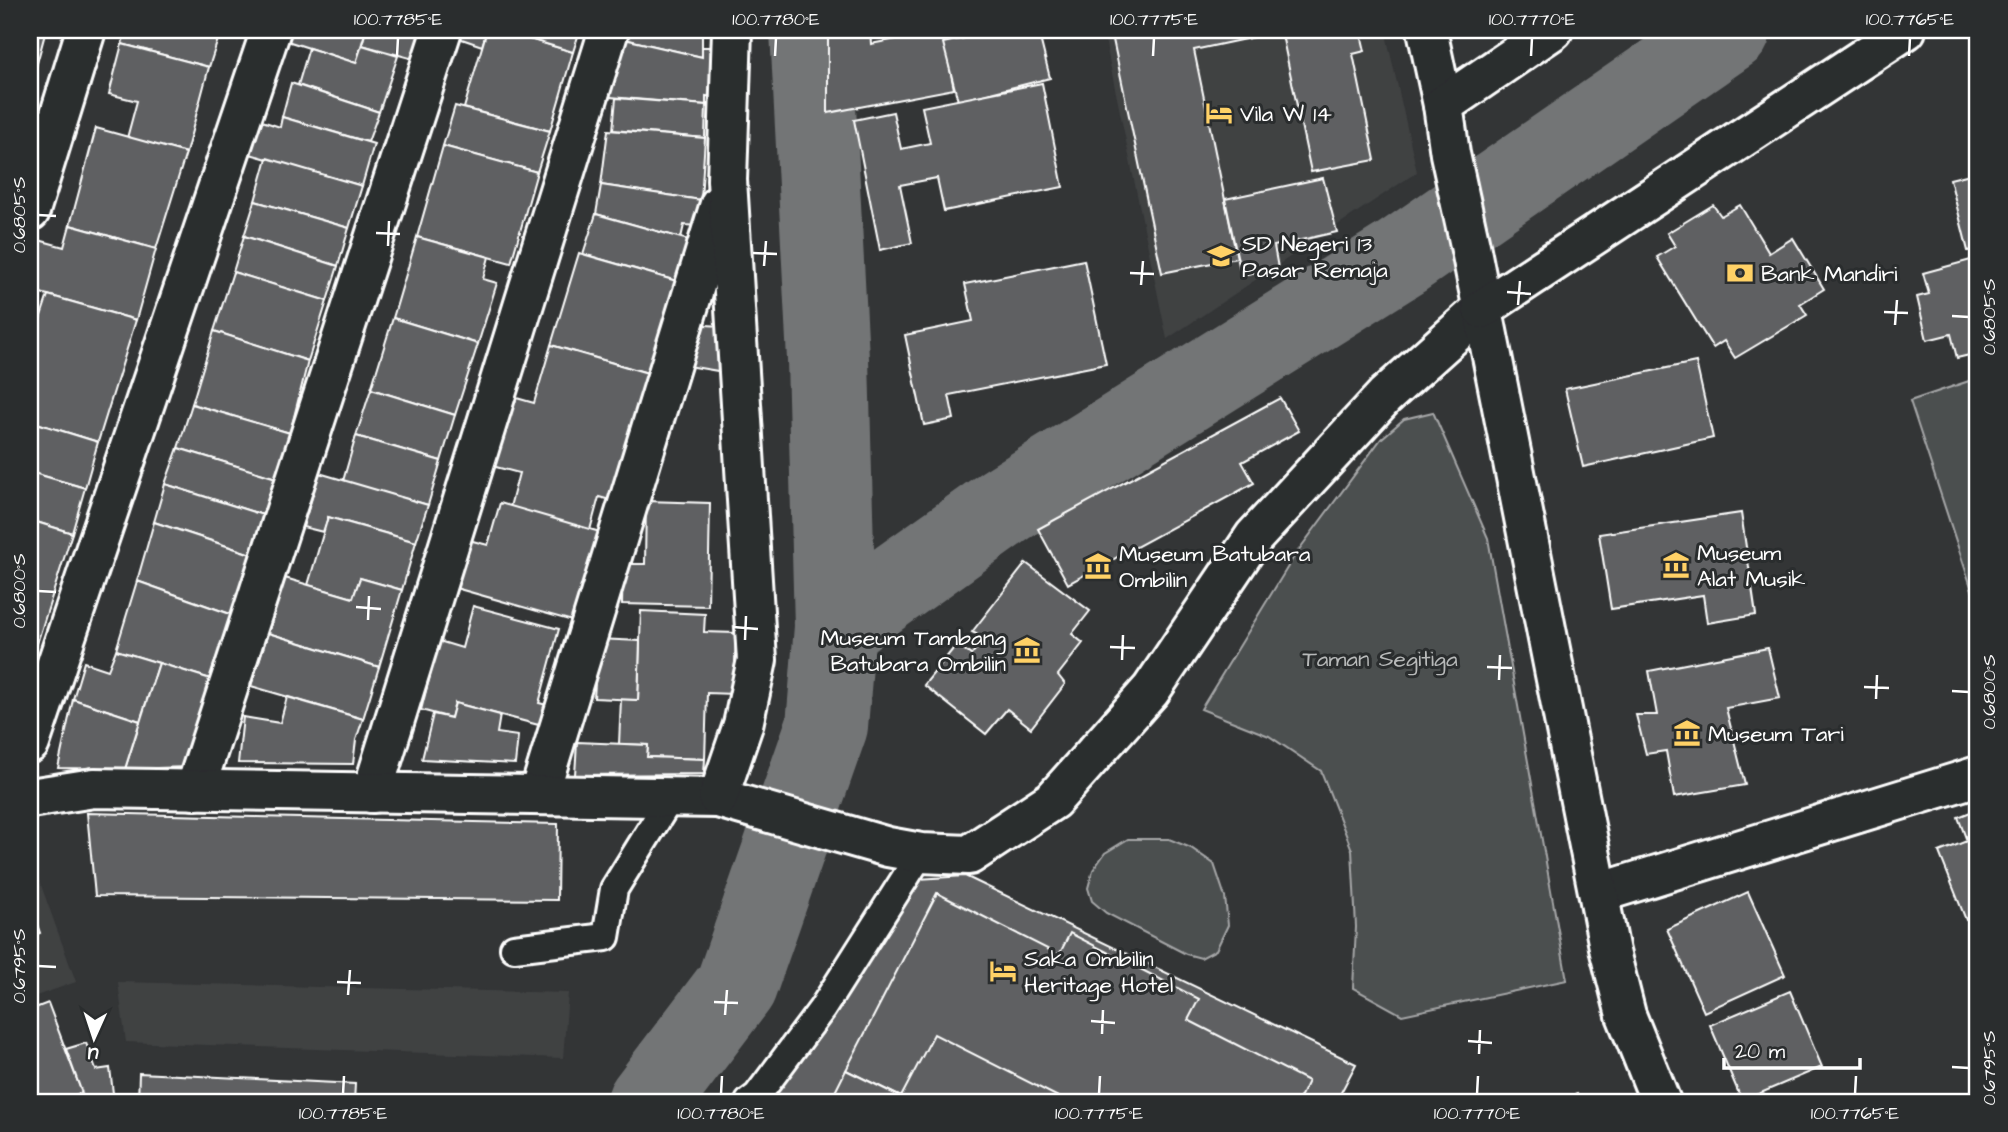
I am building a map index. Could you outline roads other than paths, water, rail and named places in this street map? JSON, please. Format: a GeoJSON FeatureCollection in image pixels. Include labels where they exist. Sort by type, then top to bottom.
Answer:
{"type":"FeatureCollection","features":[{"type":"Feature","properties":{"kind":"street"},"geometry":{"type":"LineString","coordinates":[[30,211],[86,30]]}},
{"type":"Feature","properties":{"kind":"street"},"geometry":{"type":"LineString","coordinates":[[30,743],[271,30]]}},
{"type":"Feature","properties":{"kind":"street"},"geometry":{"type":"LineString","coordinates":[[195,790],[442,30]]}},
{"type":"Feature","properties":{"kind":"street"},"geometry":{"type":"LineString","coordinates":[[372,793],[609,30]]}},
{"type":"Feature","properties":{"kind":"street"},"geometry":{"type":"LineString","coordinates":[[732,30],[727,180],[757,660],[743,725],[732,801]]}},
{"type":"Feature","properties":{"kind":"street"},"geometry":{"type":"LineString","coordinates":[[1427,30],[1610,952],[1626,1015],[1661,1102]]}},
{"type":"Feature","properties":{"kind":"street"},"geometry":{"type":"LineString","coordinates":[[1443,105],[1553,30]]}},
{"type":"Feature","properties":{"kind":"street"},"geometry":{"type":"LineString","coordinates":[[30,798],[94,788],[671,797],[732,801],[905,850],[970,855],[1053,800],[1150,690],[1254,537],[1385,396],[1482,309],[1906,30]]}},
{"type":"Feature","properties":{"kind":"street"},"geometry":{"type":"LineString","coordinates":[[539,794],[727,180]]}},
{"type":"Feature","properties":{"kind":"street"},"geometry":{"type":"LineString","coordinates":[[1599,893],[1978,776]]}},
{"type":"Feature","properties":{"kind":"lane"},"geometry":{"type":"LineString","coordinates":[[514,948],[606,937],[614,889],[671,797]]}},
{"type":"Feature","properties":{"kind":"lane"},"geometry":{"type":"LineString","coordinates":[[749,1102],[757,1096],[822,1009],[905,850]]}},
{"type":"Feature","properties":{"kind":"waterway"},"geometry":{"type":"LineString","coordinates":[[648,1102],[736,986],[827,726],[835,627],[828,359],[811,30]]}},
{"type":"Feature","properties":{"kind":"waterway"},"geometry":{"type":"LineString","coordinates":[[835,627],[1006,505],[1402,257],[1730,30]]}},
{"type":"Feature","properties":{"kind":"place","name":"Vila W 14"},"geometry":{"type":"Point","coordinates":[1219,113]}},
{"type":"Feature","properties":{"kind":"place","name":"SD Negeri 13 Pasar Remaja"},"geometry":{"type":"Point","coordinates":[1221,256]}},
{"type":"Feature","properties":{"kind":"place","name":"Bank Mandiri"},"geometry":{"type":"Point","coordinates":[1740,273]}},
{"type":"Feature","properties":{"kind":"place","name":"Museum Alat Musik"},"geometry":{"type":"Point","coordinates":[1676,565]}},
{"type":"Feature","properties":{"kind":"place","name":"Museum Batubara Ombilin"},"geometry":{"type":"Point","coordinates":[1098,566]}},
{"type":"Feature","properties":{"kind":"place","name":"Museum Tambang Batubara Ombilin"},"geometry":{"type":"Point","coordinates":[1027,650]}},
{"type":"Feature","properties":{"kind":"place","name":"Museum Tari"},"geometry":{"type":"Point","coordinates":[1687,733]}},
{"type":"Feature","properties":{"kind":"place","name":"Saka Ombilin Heritage Hotel"},"geometry":{"type":"Point","coordinates":[1003,971]}},
{"type":"Feature","properties":{"kind":"park label","name":"Taman Segitiga"},"geometry":{"type":"Point","coordinates":[1380,658]}}]}
